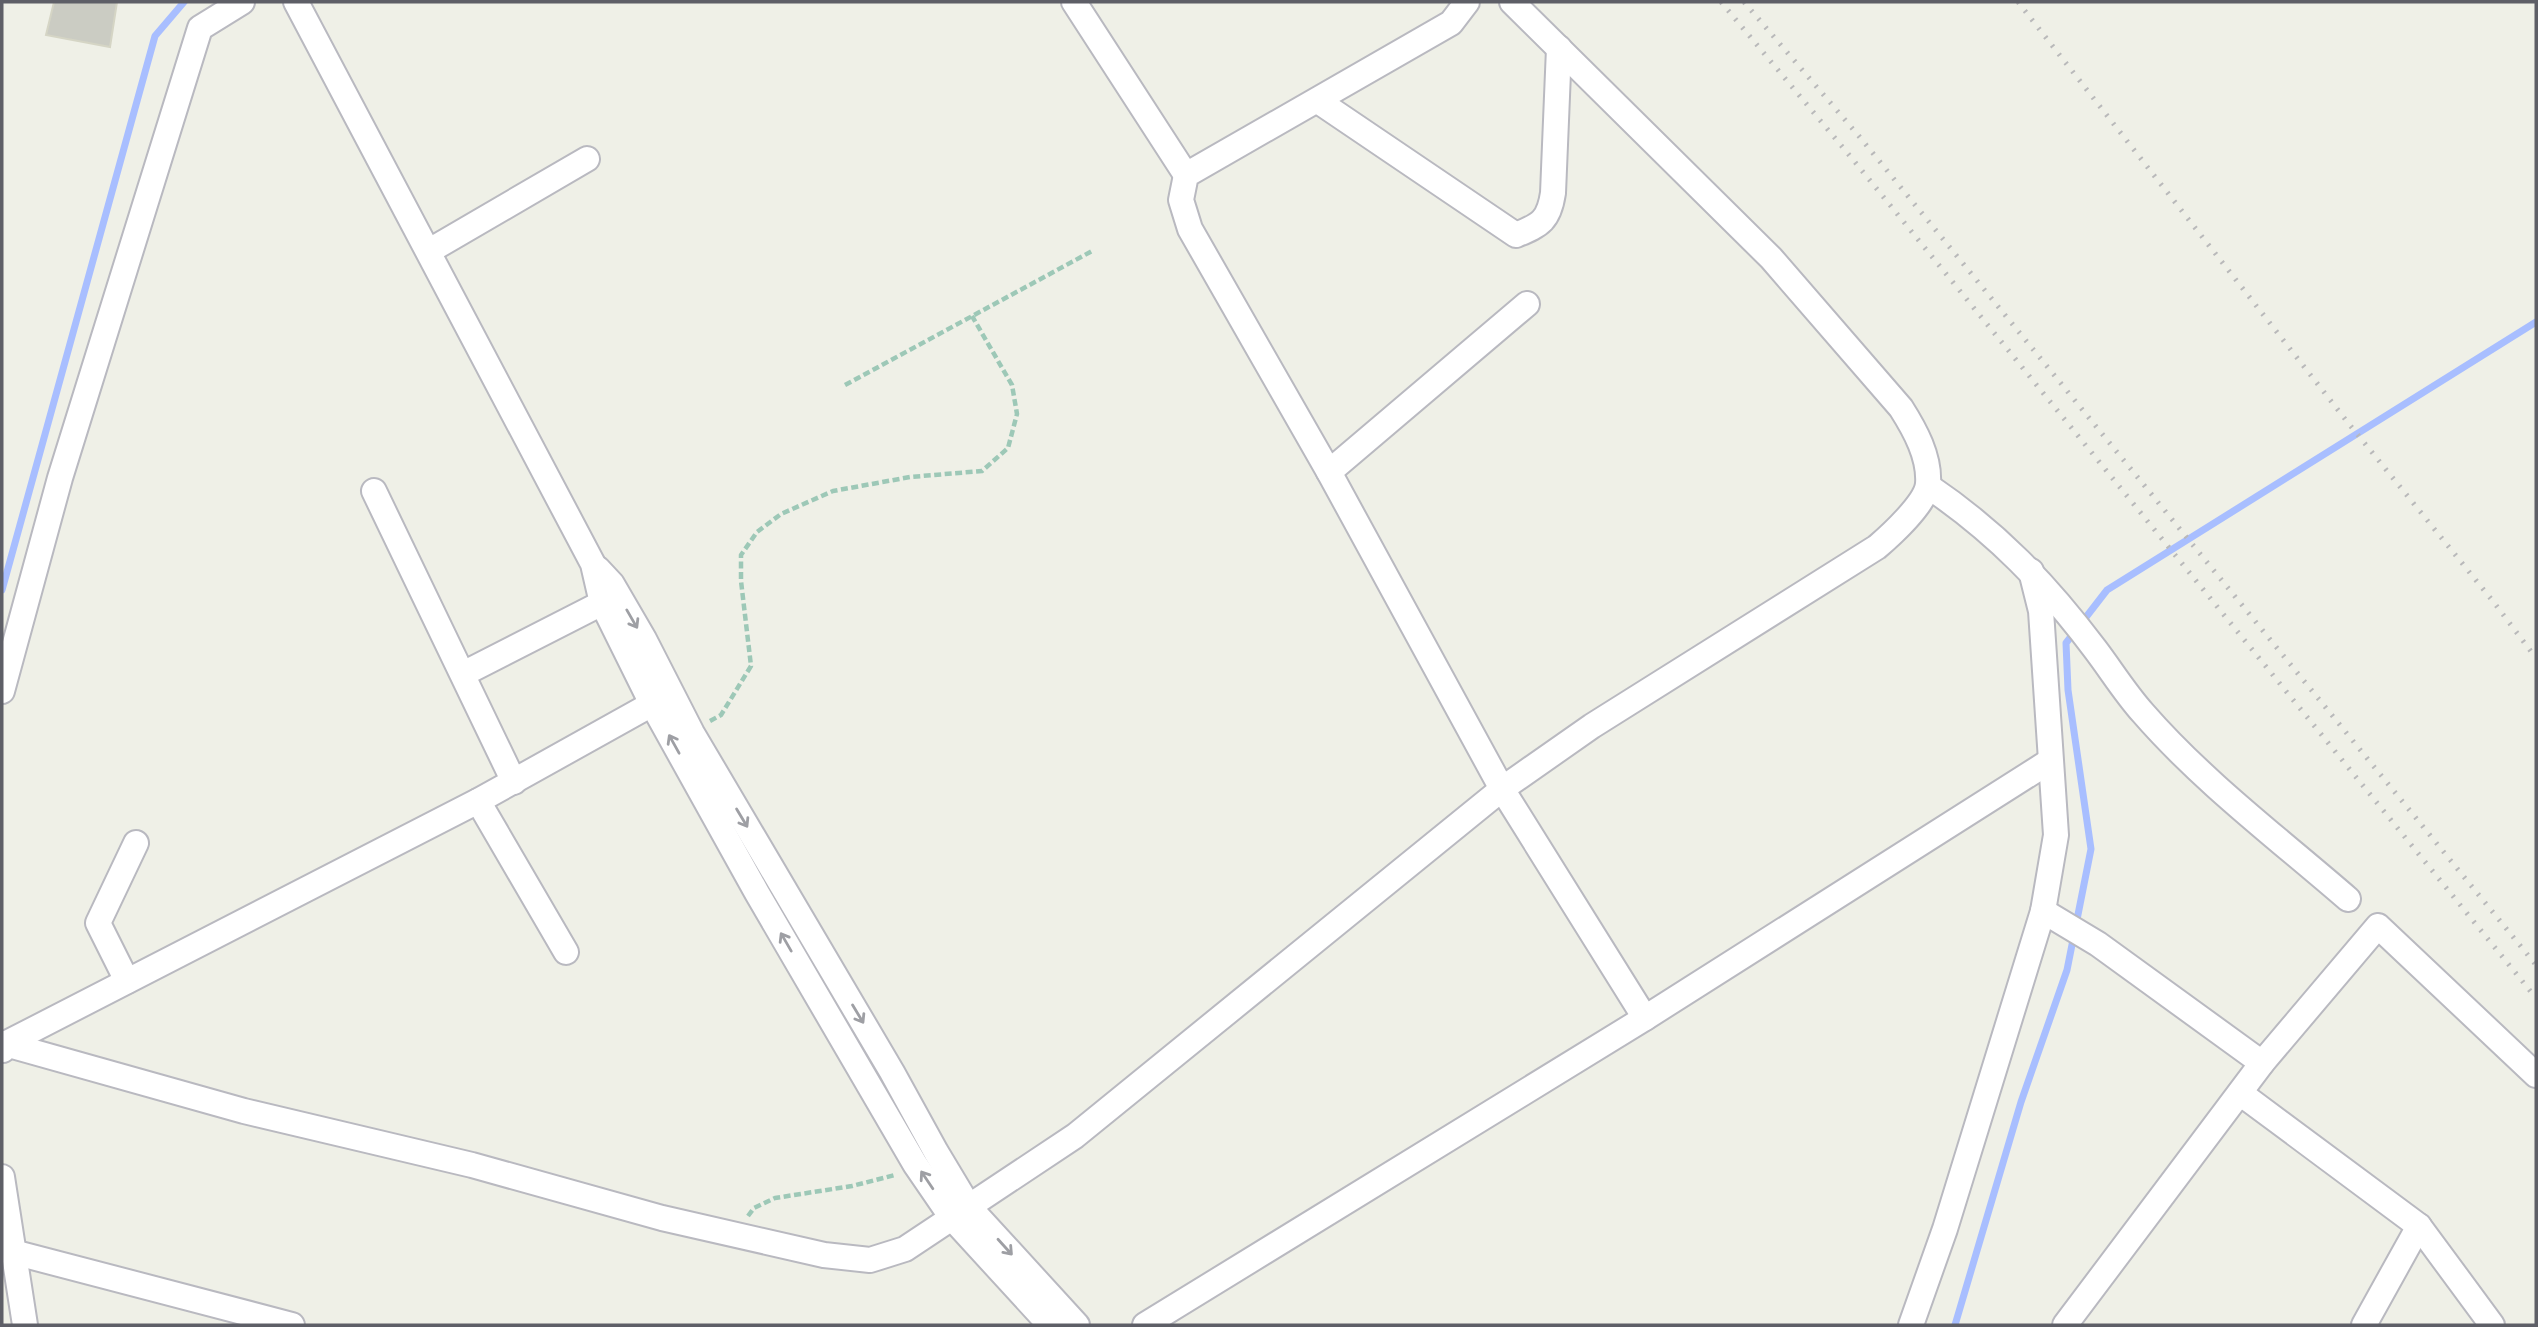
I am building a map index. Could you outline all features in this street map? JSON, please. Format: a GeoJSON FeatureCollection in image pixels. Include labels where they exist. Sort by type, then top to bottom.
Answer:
{"type":"FeatureCollection","features":[{"type":"Feature","properties":{"kind":"street"},"geometry":{"type":"LineString","coordinates":[[2,691],[60,478],[200,28],[242,2]]}},
{"type":"Feature","properties":{"kind":"street"},"geometry":{"type":"LineString","coordinates":[[296,2],[593,564],[602,603],[652,704],[757,893],[915,1164],[960,1212],[1077,1325]]}},
{"type":"Feature","properties":{"kind":"street"},"geometry":{"type":"LineString","coordinates":[[1074,2],[1186,175],[1181,200],[1190,229],[1329,472],[1502,789],[1645,1018]]}},
{"type":"Feature","properties":{"kind":"street"},"geometry":{"type":"LineString","coordinates":[[1186,175],[1451,23],[1466,2]]}},
{"type":"Feature","properties":{"kind":"street"},"geometry":{"type":"LineString","coordinates":[[3,1047],[244,1111],[472,1165],[562,1192],[741,1237],[824,1255],[870,1260],[905,1248],[1075,1136],[1502,789],[1592,726],[1877,547],[1905,523],[1928,486],[1924,455],[1915,430],[1901,408],[1770,258],[1511,2]]}},
{"type":"Feature","properties":{"kind":"street"},"geometry":{"type":"LineString","coordinates":[[1318,101],[1516,235],[1535,227],[1545,219],[1550,209],[1553,193],[1559,48]]}},
{"type":"Feature","properties":{"kind":"street"},"geometry":{"type":"LineString","coordinates":[[429,251],[587,159]]}},
{"type":"Feature","properties":{"kind":"street"},"geometry":{"type":"LineString","coordinates":[[1329,472],[1527,304]]}},
{"type":"Feature","properties":{"kind":"street"},"geometry":{"type":"LineString","coordinates":[[1928,486],[1985,528],[2031,571],[2095,648],[2141,712],[2185,757],[2348,899]]}},
{"type":"Feature","properties":{"kind":"street"},"geometry":{"type":"LineString","coordinates":[[374,491],[514,782]]}},
{"type":"Feature","properties":{"kind":"street"},"geometry":{"type":"LineString","coordinates":[[593,564],[612,583],[692,733],[886,1060],[936,1152],[960,1212],[1050,1325]]}},
{"type":"Feature","properties":{"kind":"street"},"geometry":{"type":"LineString","coordinates":[[1911,1325],[2048,914],[2056,835],[2041,611],[2031,571]]}},
{"type":"Feature","properties":{"kind":"street"},"geometry":{"type":"LineString","coordinates":[[463,674],[602,603]]}},
{"type":"Feature","properties":{"kind":"street"},"geometry":{"type":"LineString","coordinates":[[3,1047],[514,782],[652,704]]}},
{"type":"Feature","properties":{"kind":"street"},"geometry":{"type":"LineString","coordinates":[[1145,1325],[1645,1018],[2050,761]]}},
{"type":"Feature","properties":{"kind":"street"},"geometry":{"type":"LineString","coordinates":[[478,801],[566,952]]}},
{"type":"Feature","properties":{"kind":"street"},"geometry":{"type":"LineString","coordinates":[[127,981],[98,923],[136,843]]}},
{"type":"Feature","properties":{"kind":"street"},"geometry":{"type":"LineString","coordinates":[[2048,914],[2098,944],[2262,1063]]}},
{"type":"Feature","properties":{"kind":"street"},"geometry":{"type":"LineString","coordinates":[[2065,1325],[2262,1063],[2378,926],[2536,1075]]}},
{"type":"Feature","properties":{"kind":"street"},"geometry":{"type":"LineString","coordinates":[[2240,1093],[2419,1226],[2492,1325]]}},
{"type":"Feature","properties":{"kind":"street"},"geometry":{"type":"LineString","coordinates":[[2,1178],[25,1325]]}},
{"type":"Feature","properties":{"kind":"street"},"geometry":{"type":"LineString","coordinates":[[2364,1325],[2419,1226]]}},
{"type":"Feature","properties":{"kind":"street"},"geometry":{"type":"LineString","coordinates":[[13,1252],[292,1325]]}},
{"type":"Feature","properties":{"kind":"path"},"geometry":{"type":"LineString","coordinates":[[845,385],[1094,250]]}},
{"type":"Feature","properties":{"kind":"path"},"geometry":{"type":"LineString","coordinates":[[692,733],[721,715],[751,666],[741,581],[741,555],[757,532],[781,514],[833,491],[911,477],[982,471],[1008,448],[1017,414],[1012,385],[972,316]]}},
{"type":"Feature","properties":{"kind":"path"},"geometry":{"type":"LineString","coordinates":[[741,1237],[746,1220],[754,1208],[775,1198],[875,1182],[898,1174],[915,1164]]}},
{"type":"Feature","properties":{"kind":"building"},"geometry":{"type":"Polygon","coordinates":[[[54,2],[117,2],[110,47],[46,35],[54,2]]]}},
{"type":"Feature","properties":{"kind":"waterway"},"geometry":{"type":"LineString","coordinates":[[2,590],[155,36],[184,2]]}},
{"type":"Feature","properties":{"kind":"waterway"},"geometry":{"type":"LineString","coordinates":[[1955,1325],[2021,1102],[2067,970],[2091,849],[2068,690],[2066,643],[2107,590],[2536,322]]}},
{"type":"Feature","properties":{"kind":"railway"},"geometry":{"type":"LineString","coordinates":[[1721,2],[1850,156],[2536,998]]}},
{"type":"Feature","properties":{"kind":"railway"},"geometry":{"type":"LineString","coordinates":[[1744,2],[1858,135],[2536,965]]}},
{"type":"Feature","properties":{"kind":"railway"},"geometry":{"type":"LineString","coordinates":[[2018,2],[2536,658]]}}]}
